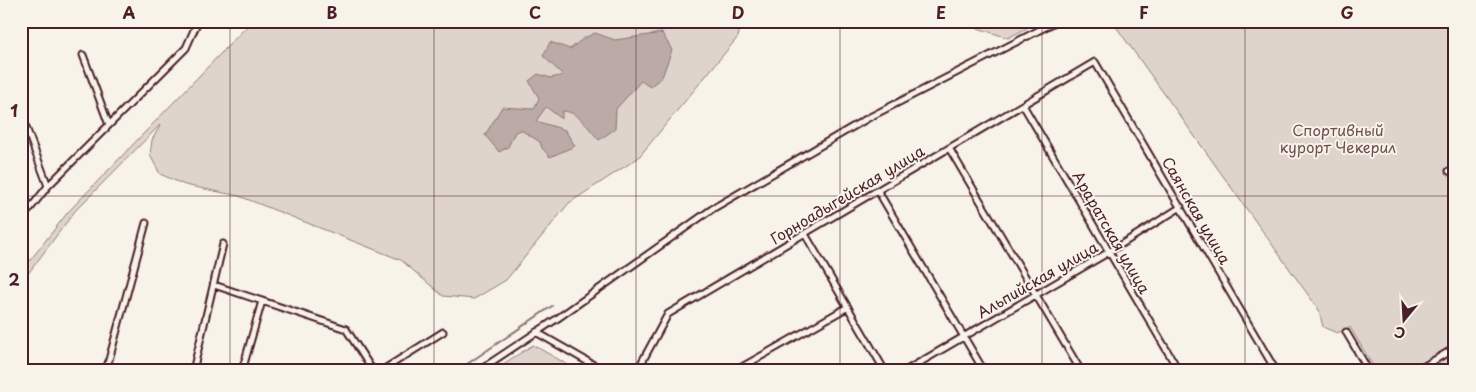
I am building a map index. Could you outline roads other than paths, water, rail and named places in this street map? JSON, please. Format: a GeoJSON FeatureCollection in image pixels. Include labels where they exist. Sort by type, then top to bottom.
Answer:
{"type":"FeatureCollection","features":[{"type":"Feature","properties":{"kind":"street"},"geometry":{"type":"LineString","coordinates":[[21,220],[48,186],[186,48],[198,21]]}},
{"type":"Feature","properties":{"kind":"street"},"geometry":{"type":"LineString","coordinates":[[478,371],[712,209],[868,118],[1057,21]]}},
{"type":"Feature","properties":{"kind":"street"},"geometry":{"type":"LineString","coordinates":[[83,55],[110,125]]}},
{"type":"Feature","properties":{"kind":"street","name":"Горноадыгейская улица"},"geometry":{"type":"LineString","coordinates":[[636,371],[668,314],[1095,62]]}},
{"type":"Feature","properties":{"kind":"street","name":"Саянская улица"},"geometry":{"type":"LineString","coordinates":[[1095,62],[1276,371]]}},
{"type":"Feature","properties":{"kind":"street","name":"Араратская улица"},"geometry":{"type":"LineString","coordinates":[[1023,105],[1179,371]]}},
{"type":"Feature","properties":{"kind":"street"},"geometry":{"type":"LineString","coordinates":[[21,114],[48,186]]}},
{"type":"Feature","properties":{"kind":"street"},"geometry":{"type":"LineString","coordinates":[[949,148],[1081,371]]}},
{"type":"Feature","properties":{"kind":"street"},"geometry":{"type":"LineString","coordinates":[[878,191],[984,371]]}},
{"type":"Feature","properties":{"kind":"street","name":"Альпийская улица"},"geometry":{"type":"LineString","coordinates":[[905,371],[1109,252],[1181,207]]}},
{"type":"Feature","properties":{"kind":"street"},"geometry":{"type":"LineString","coordinates":[[106,371],[146,223]]}},
{"type":"Feature","properties":{"kind":"street"},"geometry":{"type":"LineString","coordinates":[[805,234],[885,371]]}},
{"type":"Feature","properties":{"kind":"street"},"geometry":{"type":"LineString","coordinates":[[193,371],[223,244]]}},
{"type":"Feature","properties":{"kind":"street"},"geometry":{"type":"LineString","coordinates":[[214,285],[346,329],[373,371]]}},
{"type":"Feature","properties":{"kind":"street"},"geometry":{"type":"LineString","coordinates":[[242,371],[262,301]]}},
{"type":"Feature","properties":{"kind":"street"},"geometry":{"type":"LineString","coordinates":[[736,371],[848,307]]}},
{"type":"Feature","properties":{"kind":"street"},"geometry":{"type":"LineString","coordinates":[[381,371],[443,332]]}},
{"type":"Feature","properties":{"kind":"street"},"geometry":{"type":"LineString","coordinates":[[536,332],[604,371]]}},
{"type":"Feature","properties":{"kind":"street"},"geometry":{"type":"LineString","coordinates":[[1346,332],[1369,371]]}},
{"type":"Feature","properties":{"kind":"street"},"geometry":{"type":"LineString","coordinates":[[1416,371],[1455,348]]}},
{"type":"Feature","properties":{"kind":"waterway"},"geometry":{"type":"LineString","coordinates":[[457,371],[552,306]]}},
{"type":"Feature","properties":{"kind":"park label","name":"Спортивный курорт Чекерил"},"geometry":{"type":"Point","coordinates":[1338,138]}}]}
